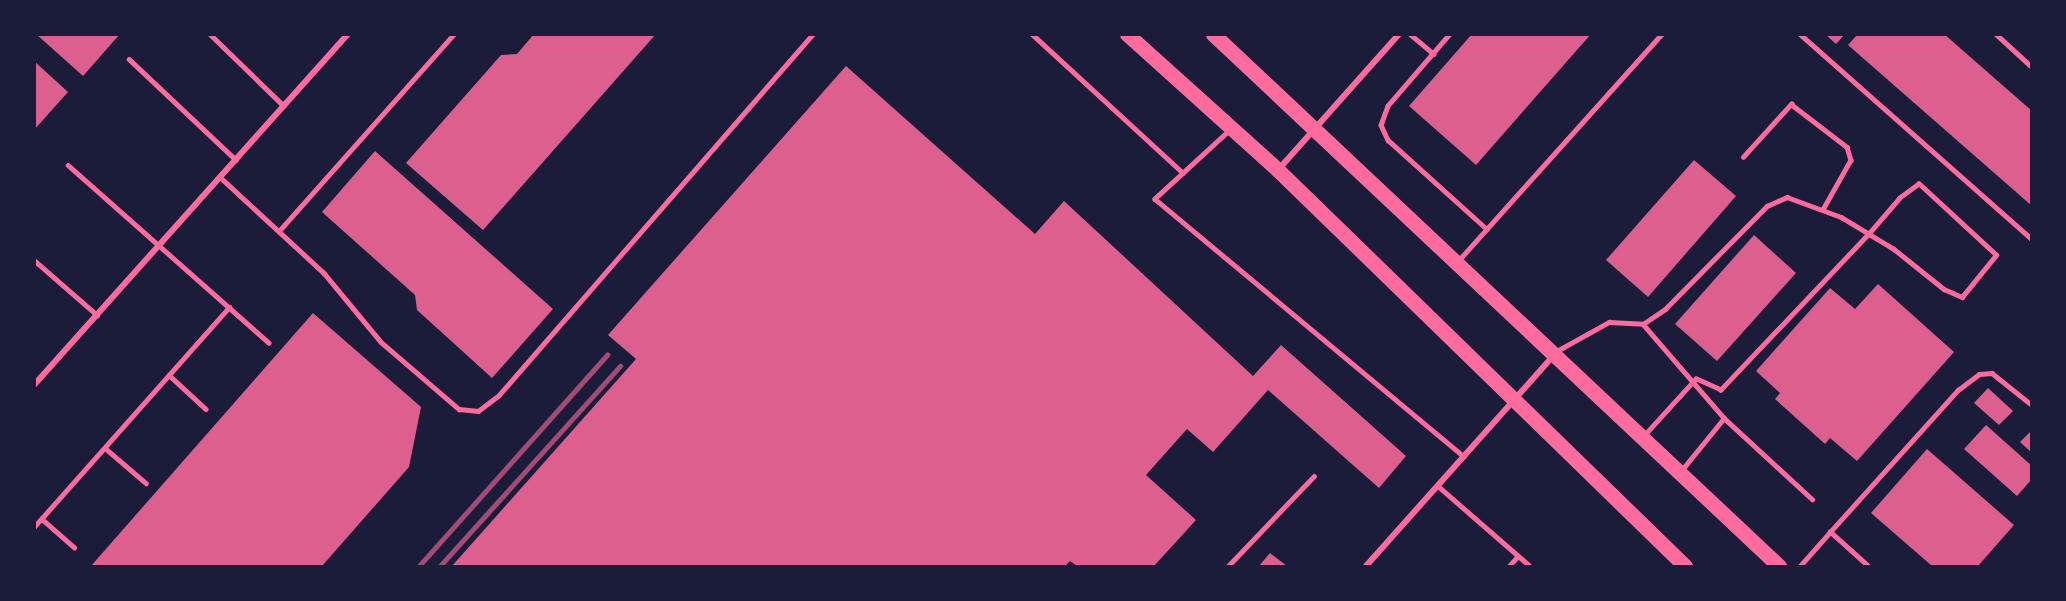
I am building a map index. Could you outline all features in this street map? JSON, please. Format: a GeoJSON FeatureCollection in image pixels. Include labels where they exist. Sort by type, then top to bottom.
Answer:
{"type":"FeatureCollection","features":[{"type":"Feature","properties":{"kind":"main road"},"geometry":{"type":"LineString","coordinates":[[1127,34],[1278,170],[1515,398],[1685,567]]}},
{"type":"Feature","properties":{"kind":"main road"},"geometry":{"type":"LineString","coordinates":[[1213,34],[1556,352],[1779,567]]}},
{"type":"Feature","properties":{"kind":"street"},"geometry":{"type":"LineString","coordinates":[[34,385],[348,34]]}},
{"type":"Feature","properties":{"kind":"street"},"geometry":{"type":"LineString","coordinates":[[1278,170],[1399,34]]}},
{"type":"Feature","properties":{"kind":"street"},"geometry":{"type":"LineString","coordinates":[[1366,567],[1556,352]]}},
{"type":"Feature","properties":{"kind":"lane"},"geometry":{"type":"LineString","coordinates":[[210,34],[284,106]]}},
{"type":"Feature","properties":{"kind":"lane"},"geometry":{"type":"LineString","coordinates":[[279,231],[454,34]]}},
{"type":"Feature","properties":{"kind":"lane"},"geometry":{"type":"LineString","coordinates":[[220,177],[324,273],[381,342],[459,408],[478,411],[498,395],[813,34]]}},
{"type":"Feature","properties":{"kind":"lane"},"geometry":{"type":"LineString","coordinates":[[1032,34],[1183,173]]}},
{"type":"Feature","properties":{"kind":"lane"},"geometry":{"type":"LineString","coordinates":[[1410,34],[1434,54]]}},
{"type":"Feature","properties":{"kind":"lane"},"geometry":{"type":"LineString","coordinates":[[1450,34],[1388,106],[1381,125],[1388,140],[1487,229]]}},
{"type":"Feature","properties":{"kind":"lane"},"geometry":{"type":"LineString","coordinates":[[1458,261],[1662,34]]}},
{"type":"Feature","properties":{"kind":"lane"},"geometry":{"type":"LineString","coordinates":[[1800,34],[2031,239]]}},
{"type":"Feature","properties":{"kind":"lane"},"geometry":{"type":"LineString","coordinates":[[1996,34],[2031,67]]}},
{"type":"Feature","properties":{"kind":"lane"},"geometry":{"type":"LineString","coordinates":[[129,59],[236,160]]}},
{"type":"Feature","properties":{"kind":"lane"},"geometry":{"type":"LineString","coordinates":[[1743,158],[1791,104],[1847,147],[1851,160],[1824,208]]}},
{"type":"Feature","properties":{"kind":"lane"},"geometry":{"type":"LineString","coordinates":[[1231,128],[1155,199],[1464,456]]}},
{"type":"Feature","properties":{"kind":"lane"},"geometry":{"type":"LineString","coordinates":[[68,165],[269,343]]}},
{"type":"Feature","properties":{"kind":"lane"},"geometry":{"type":"LineString","coordinates":[[1643,324],[1736,242],[1767,206],[1787,196],[1824,208],[1869,234],[1962,297],[1996,255],[1919,184],[1869,234],[1721,390],[1696,380]]}},
{"type":"Feature","properties":{"kind":"lane"},"geometry":{"type":"LineString","coordinates":[[34,260],[97,315]]}},
{"type":"Feature","properties":{"kind":"lane"},"geometry":{"type":"LineString","coordinates":[[34,527],[229,307]]}},
{"type":"Feature","properties":{"kind":"lane"},"geometry":{"type":"LineString","coordinates":[[1556,352],[1609,322],[1643,324],[1696,380],[1724,418],[1812,498]]}},
{"type":"Feature","properties":{"kind":"lane"},"geometry":{"type":"LineString","coordinates":[[1800,567],[1830,532],[1979,374],[1992,373],[2031,405]]}},
{"type":"Feature","properties":{"kind":"lane"},"geometry":{"type":"LineString","coordinates":[[169,375],[206,409]]}},
{"type":"Feature","properties":{"kind":"lane"},"geometry":{"type":"LineString","coordinates":[[1643,437],[1696,380]]}},
{"type":"Feature","properties":{"kind":"lane"},"geometry":{"type":"LineString","coordinates":[[1680,473],[1724,418]]}},
{"type":"Feature","properties":{"kind":"lane"},"geometry":{"type":"LineString","coordinates":[[105,448],[146,483]]}},
{"type":"Feature","properties":{"kind":"lane"},"geometry":{"type":"LineString","coordinates":[[1228,567],[1314,476]]}},
{"type":"Feature","properties":{"kind":"lane"},"geometry":{"type":"LineString","coordinates":[[1437,486],[1530,567]]}},
{"type":"Feature","properties":{"kind":"lane"},"geometry":{"type":"LineString","coordinates":[[42,519],[74,548]]}},
{"type":"Feature","properties":{"kind":"lane"},"geometry":{"type":"LineString","coordinates":[[1830,532],[1868,567]]}},
{"type":"Feature","properties":{"kind":"lane"},"geometry":{"type":"LineString","coordinates":[[1509,567],[1518,556]]}},
{"type":"Feature","properties":{"kind":"building"},"geometry":{"type":"Polygon","coordinates":[[[36,34],[120,34],[83,76],[36,34]]]}},
{"type":"Feature","properties":{"kind":"building"},"geometry":{"type":"Polygon","coordinates":[[[534,34],[656,34],[483,230],[406,163],[501,55],[517,54],[534,34]]]}},
{"type":"Feature","properties":{"kind":"building"},"geometry":{"type":"Polygon","coordinates":[[[1472,34],[1591,34],[1476,165],[1409,106],[1472,34]]]}},
{"type":"Feature","properties":{"kind":"building"},"geometry":{"type":"Polygon","coordinates":[[[1825,34],[1845,34],[1836,44],[1825,34]]]}},
{"type":"Feature","properties":{"kind":"building"},"geometry":{"type":"Polygon","coordinates":[[[1858,34],[1944,34],[2032,111],[2032,206],[1848,45],[1858,34]]]}},
{"type":"Feature","properties":{"kind":"building"},"geometry":{"type":"Polygon","coordinates":[[[34,61],[68,92],[34,130],[34,61]]]}},
{"type":"Feature","properties":{"kind":"building"},"geometry":{"type":"Polygon","coordinates":[[[846,66],[1035,234],[1064,201],[1253,376],[1281,345],[1406,456],[1379,488],[1268,390],[1213,452],[1187,429],[1146,475],[1196,520],[1154,566],[1077,566],[1070,561],[1065,566],[452,566],[636,359],[608,335],[846,66]]]}},
{"type":"Feature","properties":{"kind":"building"},"geometry":{"type":"Polygon","coordinates":[[[375,151],[553,309],[492,378],[417,310],[415,295],[322,212],[375,151]]]}},
{"type":"Feature","properties":{"kind":"building"},"geometry":{"type":"Polygon","coordinates":[[[1694,160],[1736,196],[1648,297],[1606,260],[1694,160]]]}},
{"type":"Feature","properties":{"kind":"building"},"geometry":{"type":"Polygon","coordinates":[[[1754,235],[1796,273],[1717,361],[1675,324],[1754,235]]]}},
{"type":"Feature","properties":{"kind":"building"},"geometry":{"type":"Polygon","coordinates":[[[1878,284],[1954,352],[1857,461],[1830,438],[1825,444],[1775,399],[1780,393],[1756,371],[1830,288],[1855,309],[1878,284]]]}},
{"type":"Feature","properties":{"kind":"building"},"geometry":{"type":"Polygon","coordinates":[[[313,313],[421,407],[409,467],[322,566],[91,566],[313,313]]]}},
{"type":"Feature","properties":{"kind":"building"},"geometry":{"type":"Polygon","coordinates":[[[1988,388],[2013,411],[1999,425],[1974,403],[1988,388]]]}},
{"type":"Feature","properties":{"kind":"building"},"geometry":{"type":"Polygon","coordinates":[[[1986,425],[2032,466],[2032,479],[2017,496],[1964,449],[1986,425]]]}},
{"type":"Feature","properties":{"kind":"building"},"geometry":{"type":"Polygon","coordinates":[[[2032,430],[2032,453],[2020,442],[2032,430]]]}},
{"type":"Feature","properties":{"kind":"building"},"geometry":{"type":"Polygon","coordinates":[[[1927,449],[2014,525],[1978,566],[1932,566],[1871,513],[1927,449]]]}},
{"type":"Feature","properties":{"kind":"building"},"geometry":{"type":"Polygon","coordinates":[[[1270,553],[1287,566],[1259,566],[1270,553]]]}},
{"type":"Feature","properties":{"kind":"railway"},"geometry":{"type":"LineString","coordinates":[[419,566],[607,355]]}},
{"type":"Feature","properties":{"kind":"railway"},"geometry":{"type":"LineString","coordinates":[[440,566],[620,366]]}}]}
